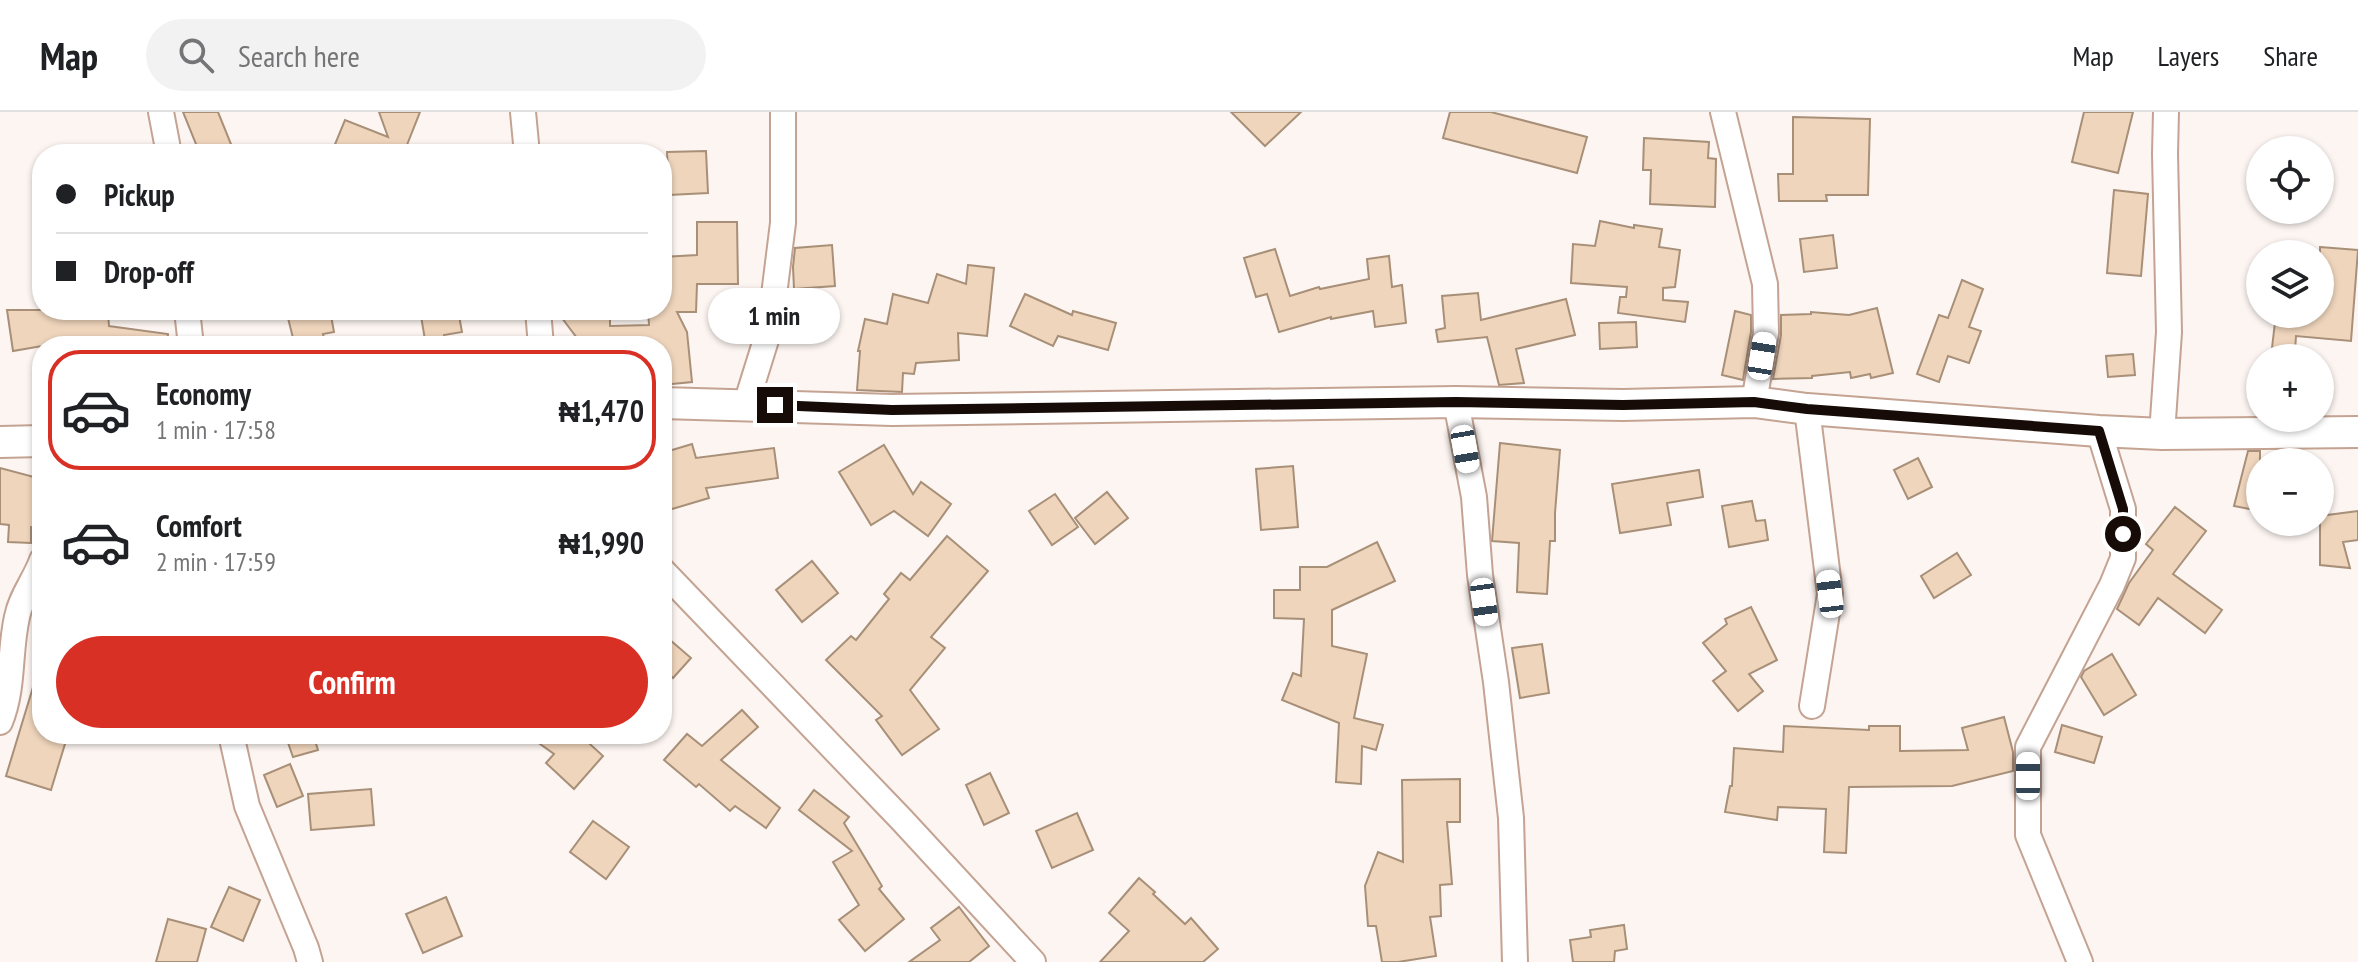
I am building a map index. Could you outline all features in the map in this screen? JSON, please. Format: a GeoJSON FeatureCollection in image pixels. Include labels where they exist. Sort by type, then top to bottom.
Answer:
{"type":"FeatureCollection","features":[{"type":"Feature","properties":{"kind":"street"},"geometry":{"type":"LineString","coordinates":[[523,112],[526,144]]}},
{"type":"Feature","properties":{"kind":"street"},"geometry":{"type":"LineString","coordinates":[[746,404],[770,327],[783,223],[783,112]]}},
{"type":"Feature","properties":{"kind":"street"},"geometry":{"type":"LineString","coordinates":[[1723,112],[1765,284],[1766,333],[1754,402]]}},
{"type":"Feature","properties":{"kind":"street"},"geometry":{"type":"LineString","coordinates":[[2162,434],[2169,332],[2166,112]]}},
{"type":"Feature","properties":{"kind":"street"},"geometry":{"type":"LineString","coordinates":[[160,115],[167,144]]}},
{"type":"Feature","properties":{"kind":"street"},"geometry":{"type":"LineString","coordinates":[[1456,402],[1474,497],[1480,575],[1511,818],[1515,962]]}},
{"type":"Feature","properties":{"kind":"street"},"geometry":{"type":"LineString","coordinates":[[672,403],[892,410],[1456,402],[1623,405],[1754,402],[1807,409],[2099,431],[2162,434],[2358,432]]}},
{"type":"Feature","properties":{"kind":"street"},"geometry":{"type":"LineString","coordinates":[[1807,409],[1830,594],[1812,706]]}},
{"type":"Feature","properties":{"kind":"street"},"geometry":{"type":"LineString","coordinates":[[2080,962],[2028,835],[2028,747],[2123,558],[2123,509],[2099,431]]}},
{"type":"Feature","properties":{"kind":"street"},"geometry":{"type":"LineString","coordinates":[[0,442],[32,444]]}},
{"type":"Feature","properties":{"kind":"street"},"geometry":{"type":"LineString","coordinates":[[0,722],[8,703],[16,619],[21,600],[32,579]]}},
{"type":"Feature","properties":{"kind":"street"},"geometry":{"type":"LineString","coordinates":[[672,580],[902,820],[1033,962]]}},
{"type":"Feature","properties":{"kind":"street"},"geometry":{"type":"LineString","coordinates":[[233,744],[247,806],[310,962]]}},
{"type":"Feature","properties":{"kind":"building"},"geometry":{"type":"Polygon","coordinates":[[[183,112],[218,112],[231,144],[196,144],[183,112]]]}},
{"type":"Feature","properties":{"kind":"building"},"geometry":{"type":"Polygon","coordinates":[[[379,112],[420,112],[407,144],[335,144],[345,120],[388,137],[379,112]]]}},
{"type":"Feature","properties":{"kind":"building"},"geometry":{"type":"Polygon","coordinates":[[[1231,112],[1301,112],[1265,146],[1231,112]]]}},
{"type":"Feature","properties":{"kind":"building"},"geometry":{"type":"Polygon","coordinates":[[[1450,112],[1491,112],[1587,137],[1577,173],[1443,138],[1450,112]]]}},
{"type":"Feature","properties":{"kind":"building"},"geometry":{"type":"Polygon","coordinates":[[[2084,112],[2133,112],[2118,173],[2072,162],[2084,112]]]}},
{"type":"Feature","properties":{"kind":"building"},"geometry":{"type":"Polygon","coordinates":[[[1793,117],[1870,119],[1868,195],[1826,195],[1827,201],[1779,201],[1778,174],[1793,174],[1793,117]]]}},
{"type":"Feature","properties":{"kind":"building"},"geometry":{"type":"Polygon","coordinates":[[[1644,138],[1709,142],[1708,158],[1716,159],[1715,207],[1650,204],[1651,170],[1643,170],[1644,138]]]}},
{"type":"Feature","properties":{"kind":"building"},"geometry":{"type":"Polygon","coordinates":[[[706,151],[708,193],[672,195],[672,152],[706,151]]]}},
{"type":"Feature","properties":{"kind":"building"},"geometry":{"type":"Polygon","coordinates":[[[2114,190],[2148,194],[2141,276],[2107,273],[2114,190]]]}},
{"type":"Feature","properties":{"kind":"building"},"geometry":{"type":"Polygon","coordinates":[[[1600,221],[1634,228],[1634,225],[1662,229],[1659,247],[1680,250],[1675,287],[1663,288],[1663,300],[1688,302],[1685,322],[1618,313],[1620,297],[1626,297],[1627,287],[1571,283],[1573,244],[1595,246],[1600,221]]]}},
{"type":"Feature","properties":{"kind":"building"},"geometry":{"type":"Polygon","coordinates":[[[697,222],[737,222],[738,284],[697,284],[696,312],[677,312],[687,332],[692,382],[672,384],[672,336],[576,336],[564,320],[610,320],[610,326],[649,325],[649,320],[672,320],[672,256],[697,255],[697,222]]]}},
{"type":"Feature","properties":{"kind":"building"},"geometry":{"type":"Polygon","coordinates":[[[1833,235],[1837,268],[1804,272],[1800,239],[1833,235]]]}},
{"type":"Feature","properties":{"kind":"building"},"geometry":{"type":"Polygon","coordinates":[[[832,245],[835,286],[794,289],[795,248],[832,245]]]}},
{"type":"Feature","properties":{"kind":"building"},"geometry":{"type":"Polygon","coordinates":[[[2334,248],[2358,250],[2351,341],[2296,336],[2295,344],[2272,344],[2274,328],[2334,328],[2334,248]]]}},
{"type":"Feature","properties":{"kind":"building"},"geometry":{"type":"Polygon","coordinates":[[[1275,249],[1290,296],[1319,287],[1369,279],[1367,259],[1389,256],[1392,287],[1402,285],[1406,323],[1375,327],[1373,311],[1331,317],[1279,332],[1267,294],[1256,297],[1244,258],[1275,249]]]}},
{"type":"Feature","properties":{"kind":"building"},"geometry":{"type":"Polygon","coordinates":[[[968,265],[994,268],[987,336],[958,333],[959,360],[916,363],[914,374],[903,373],[902,392],[857,390],[858,351],[865,319],[887,324],[893,294],[928,303],[937,274],[966,284],[968,265]]]}},
{"type":"Feature","properties":{"kind":"building"},"geometry":{"type":"Polygon","coordinates":[[[1962,280],[1983,289],[1969,327],[1981,331],[1969,363],[1948,356],[1939,382],[1917,374],[1939,315],[1948,318],[1962,280]]]}},
{"type":"Feature","properties":{"kind":"building"},"geometry":{"type":"Polygon","coordinates":[[[1478,293],[1481,320],[1566,299],[1575,335],[1516,349],[1524,383],[1499,385],[1487,337],[1438,342],[1436,330],[1445,328],[1442,296],[1478,293]]]}},
{"type":"Feature","properties":{"kind":"building"},"geometry":{"type":"Polygon","coordinates":[[[1025,294],[1072,315],[1073,311],[1116,323],[1108,350],[1058,336],[1053,346],[1010,326],[1025,294]]]}},
{"type":"Feature","properties":{"kind":"building"},"geometry":{"type":"Polygon","coordinates":[[[1877,308],[1893,373],[1871,378],[1870,374],[1851,378],[1850,372],[1812,378],[1773,379],[1781,335],[1781,315],[1811,312],[1849,315],[1877,308]]]}},
{"type":"Feature","properties":{"kind":"building"},"geometry":{"type":"Polygon","coordinates":[[[7,310],[32,310],[32,320],[109,320],[109,326],[168,334],[32,336],[32,348],[13,351],[7,310]]]}},
{"type":"Feature","properties":{"kind":"building"},"geometry":{"type":"Polygon","coordinates":[[[1735,311],[1751,315],[1743,380],[1722,375],[1735,311]]]}},
{"type":"Feature","properties":{"kind":"building"},"geometry":{"type":"Polygon","coordinates":[[[288,320],[332,320],[334,332],[324,336],[292,336],[288,320]]]}},
{"type":"Feature","properties":{"kind":"building"},"geometry":{"type":"Polygon","coordinates":[[[422,320],[460,320],[462,332],[424,336],[422,320]]]}},
{"type":"Feature","properties":{"kind":"building"},"geometry":{"type":"Polygon","coordinates":[[[1636,322],[1637,347],[1600,349],[1599,323],[1636,322]]]}},
{"type":"Feature","properties":{"kind":"building"},"geometry":{"type":"Polygon","coordinates":[[[2133,354],[2135,375],[2108,377],[2106,356],[2133,354]]]}},
{"type":"Feature","properties":{"kind":"building"},"geometry":{"type":"Polygon","coordinates":[[[1500,443],[1560,450],[1555,541],[1550,541],[1547,594],[1517,592],[1519,543],[1492,541],[1500,443]]]}},
{"type":"Feature","properties":{"kind":"building"},"geometry":{"type":"Polygon","coordinates":[[[692,444],[696,458],[774,448],[778,478],[706,488],[709,498],[672,509],[672,450],[692,444]]]}},
{"type":"Feature","properties":{"kind":"building"},"geometry":{"type":"Polygon","coordinates":[[[884,445],[913,494],[921,482],[951,504],[928,536],[894,511],[871,525],[839,472],[884,445]]]}},
{"type":"Feature","properties":{"kind":"building"},"geometry":{"type":"Polygon","coordinates":[[[1918,458],[1932,487],[1908,499],[1894,470],[1918,458]]]}},
{"type":"Feature","properties":{"kind":"building"},"geometry":{"type":"Polygon","coordinates":[[[2246,459],[2246,508],[2234,506],[2246,459]]]}},
{"type":"Feature","properties":{"kind":"building"},"geometry":{"type":"Polygon","coordinates":[[[1293,466],[1298,527],[1261,530],[1256,469],[1293,466]]]}},
{"type":"Feature","properties":{"kind":"building"},"geometry":{"type":"Polygon","coordinates":[[[0,468],[32,476],[31,543],[8,542],[9,525],[0,524],[0,468]]]}},
{"type":"Feature","properties":{"kind":"building"},"geometry":{"type":"Polygon","coordinates":[[[1699,470],[1703,497],[1667,503],[1671,525],[1620,533],[1612,484],[1699,470]]]}},
{"type":"Feature","properties":{"kind":"building"},"geometry":{"type":"Polygon","coordinates":[[[1107,492],[1128,518],[1095,544],[1075,518],[1107,492]]]}},
{"type":"Feature","properties":{"kind":"building"},"geometry":{"type":"Polygon","coordinates":[[[1055,494],[1078,527],[1052,545],[1029,511],[1055,494]]]}},
{"type":"Feature","properties":{"kind":"building"},"geometry":{"type":"Polygon","coordinates":[[[1752,501],[1756,521],[1765,520],[1768,540],[1729,547],[1722,506],[1752,501]]]}},
{"type":"Feature","properties":{"kind":"building"},"geometry":{"type":"Polygon","coordinates":[[[2175,507],[2206,531],[2173,574],[2222,610],[2205,633],[2158,598],[2139,625],[2117,609],[2129,583],[2153,550],[2146,544],[2175,507]]]}},
{"type":"Feature","properties":{"kind":"building"},"geometry":{"type":"Polygon","coordinates":[[[2358,511],[2358,540],[2343,542],[2350,568],[2320,565],[2320,536],[2334,536],[2334,514],[2358,511]]]}},
{"type":"Feature","properties":{"kind":"building"},"geometry":{"type":"Polygon","coordinates":[[[947,536],[988,571],[931,637],[945,648],[910,690],[939,729],[902,755],[876,720],[882,716],[826,660],[851,636],[856,640],[889,599],[884,594],[901,573],[910,580],[947,536]]]}},
{"type":"Feature","properties":{"kind":"building"},"geometry":{"type":"Polygon","coordinates":[[[1377,542],[1395,581],[1332,610],[1332,646],[1367,654],[1354,718],[1383,725],[1376,750],[1362,746],[1361,784],[1336,782],[1339,723],[1282,700],[1293,673],[1301,676],[1304,619],[1274,618],[1274,590],[1300,590],[1300,567],[1327,567],[1377,542]]]}},
{"type":"Feature","properties":{"kind":"building"},"geometry":{"type":"Polygon","coordinates":[[[1957,553],[1971,575],[1934,598],[1921,576],[1957,553]]]}},
{"type":"Feature","properties":{"kind":"building"},"geometry":{"type":"Polygon","coordinates":[[[812,561],[838,593],[802,622],[776,590],[812,561]]]}},
{"type":"Feature","properties":{"kind":"building"},"geometry":{"type":"Polygon","coordinates":[[[1751,607],[1777,660],[1749,674],[1763,691],[1738,711],[1713,681],[1726,671],[1703,643],[1727,624],[1725,619],[1751,607]]]}},
{"type":"Feature","properties":{"kind":"building"},"geometry":{"type":"Polygon","coordinates":[[[672,642],[691,658],[672,677],[672,642]]]}},
{"type":"Feature","properties":{"kind":"building"},"geometry":{"type":"Polygon","coordinates":[[[1542,644],[1549,693],[1520,698],[1512,648],[1542,644]]]}},
{"type":"Feature","properties":{"kind":"building"},"geometry":{"type":"Polygon","coordinates":[[[2112,654],[2136,695],[2104,715],[2081,677],[2084,671],[2112,654]]]}},
{"type":"Feature","properties":{"kind":"building"},"geometry":{"type":"Polygon","coordinates":[[[32,690],[32,744],[65,744],[51,790],[6,776],[32,690]]]}},
{"type":"Feature","properties":{"kind":"building"},"geometry":{"type":"Polygon","coordinates":[[[742,710],[758,727],[721,760],[780,808],[766,828],[735,806],[730,811],[699,784],[696,787],[664,760],[687,734],[702,746],[742,710]]]}},
{"type":"Feature","properties":{"kind":"building"},"geometry":{"type":"Polygon","coordinates":[[[2004,717],[2013,752],[2013,771],[1952,786],[1849,787],[1846,853],[1824,852],[1826,809],[1778,807],[1777,820],[1725,812],[1732,786],[1734,748],[1783,752],[1784,726],[1869,730],[1869,726],[1900,726],[1900,751],[1968,750],[1962,728],[2004,717]]]}},
{"type":"Feature","properties":{"kind":"building"},"geometry":{"type":"Polygon","coordinates":[[[2062,725],[2102,737],[2094,763],[2055,752],[2062,725]]]}},
{"type":"Feature","properties":{"kind":"building"},"geometry":{"type":"Polygon","coordinates":[[[288,744],[316,744],[318,750],[293,757],[288,744]]]}},
{"type":"Feature","properties":{"kind":"building"},"geometry":{"type":"Polygon","coordinates":[[[540,744],[590,744],[603,756],[574,789],[546,763],[554,754],[540,744]]]}},
{"type":"Feature","properties":{"kind":"building"},"geometry":{"type":"Polygon","coordinates":[[[290,764],[303,796],[277,807],[264,775],[290,764]]]}},
{"type":"Feature","properties":{"kind":"building"},"geometry":{"type":"Polygon","coordinates":[[[990,773],[1009,813],[984,825],[966,785],[990,773]]]}},
{"type":"Feature","properties":{"kind":"building"},"geometry":{"type":"Polygon","coordinates":[[[1460,779],[1460,822],[1447,822],[1452,884],[1440,885],[1441,916],[1430,917],[1436,956],[1382,962],[1376,926],[1368,926],[1365,886],[1378,852],[1403,862],[1402,780],[1460,779]]]}},
{"type":"Feature","properties":{"kind":"building"},"geometry":{"type":"Polygon","coordinates":[[[371,789],[374,825],[311,830],[308,794],[371,789]]]}},
{"type":"Feature","properties":{"kind":"building"},"geometry":{"type":"Polygon","coordinates":[[[814,790],[849,817],[844,823],[882,886],[879,889],[904,919],[865,951],[839,920],[859,905],[833,862],[852,851],[799,810],[814,790]]]}},
{"type":"Feature","properties":{"kind":"building"},"geometry":{"type":"Polygon","coordinates":[[[1077,813],[1093,850],[1052,868],[1036,831],[1077,813]]]}},
{"type":"Feature","properties":{"kind":"building"},"geometry":{"type":"Polygon","coordinates":[[[593,821],[629,847],[606,879],[570,852],[593,821]]]}},
{"type":"Feature","properties":{"kind":"building"},"geometry":{"type":"Polygon","coordinates":[[[1139,878],[1185,924],[1191,918],[1218,949],[1203,962],[1100,962],[1129,931],[1109,913],[1139,878]]]}},
{"type":"Feature","properties":{"kind":"building"},"geometry":{"type":"Polygon","coordinates":[[[229,887],[260,900],[243,941],[211,927],[229,887]]]}},
{"type":"Feature","properties":{"kind":"building"},"geometry":{"type":"Polygon","coordinates":[[[446,897],[462,936],[423,953],[406,914],[446,897]]]}},
{"type":"Feature","properties":{"kind":"building"},"geometry":{"type":"Polygon","coordinates":[[[959,907],[989,946],[969,962],[909,962],[940,940],[931,928],[959,907]]]}},
{"type":"Feature","properties":{"kind":"building"},"geometry":{"type":"Polygon","coordinates":[[[168,919],[206,929],[197,962],[156,962],[168,919]]]}},
{"type":"Feature","properties":{"kind":"building"},"geometry":{"type":"Polygon","coordinates":[[[1624,925],[1627,949],[1615,951],[1614,962],[1573,962],[1570,940],[1591,937],[1590,930],[1624,925]]]}},
{"type":"Feature","properties":{"kind":"route"},"geometry":{"type":"LineString","coordinates":[[775,405],[892,410],[1456,402],[1623,405],[1754,402],[1807,409],[2099,431],[2123,509],[2123,534]]}}]}
